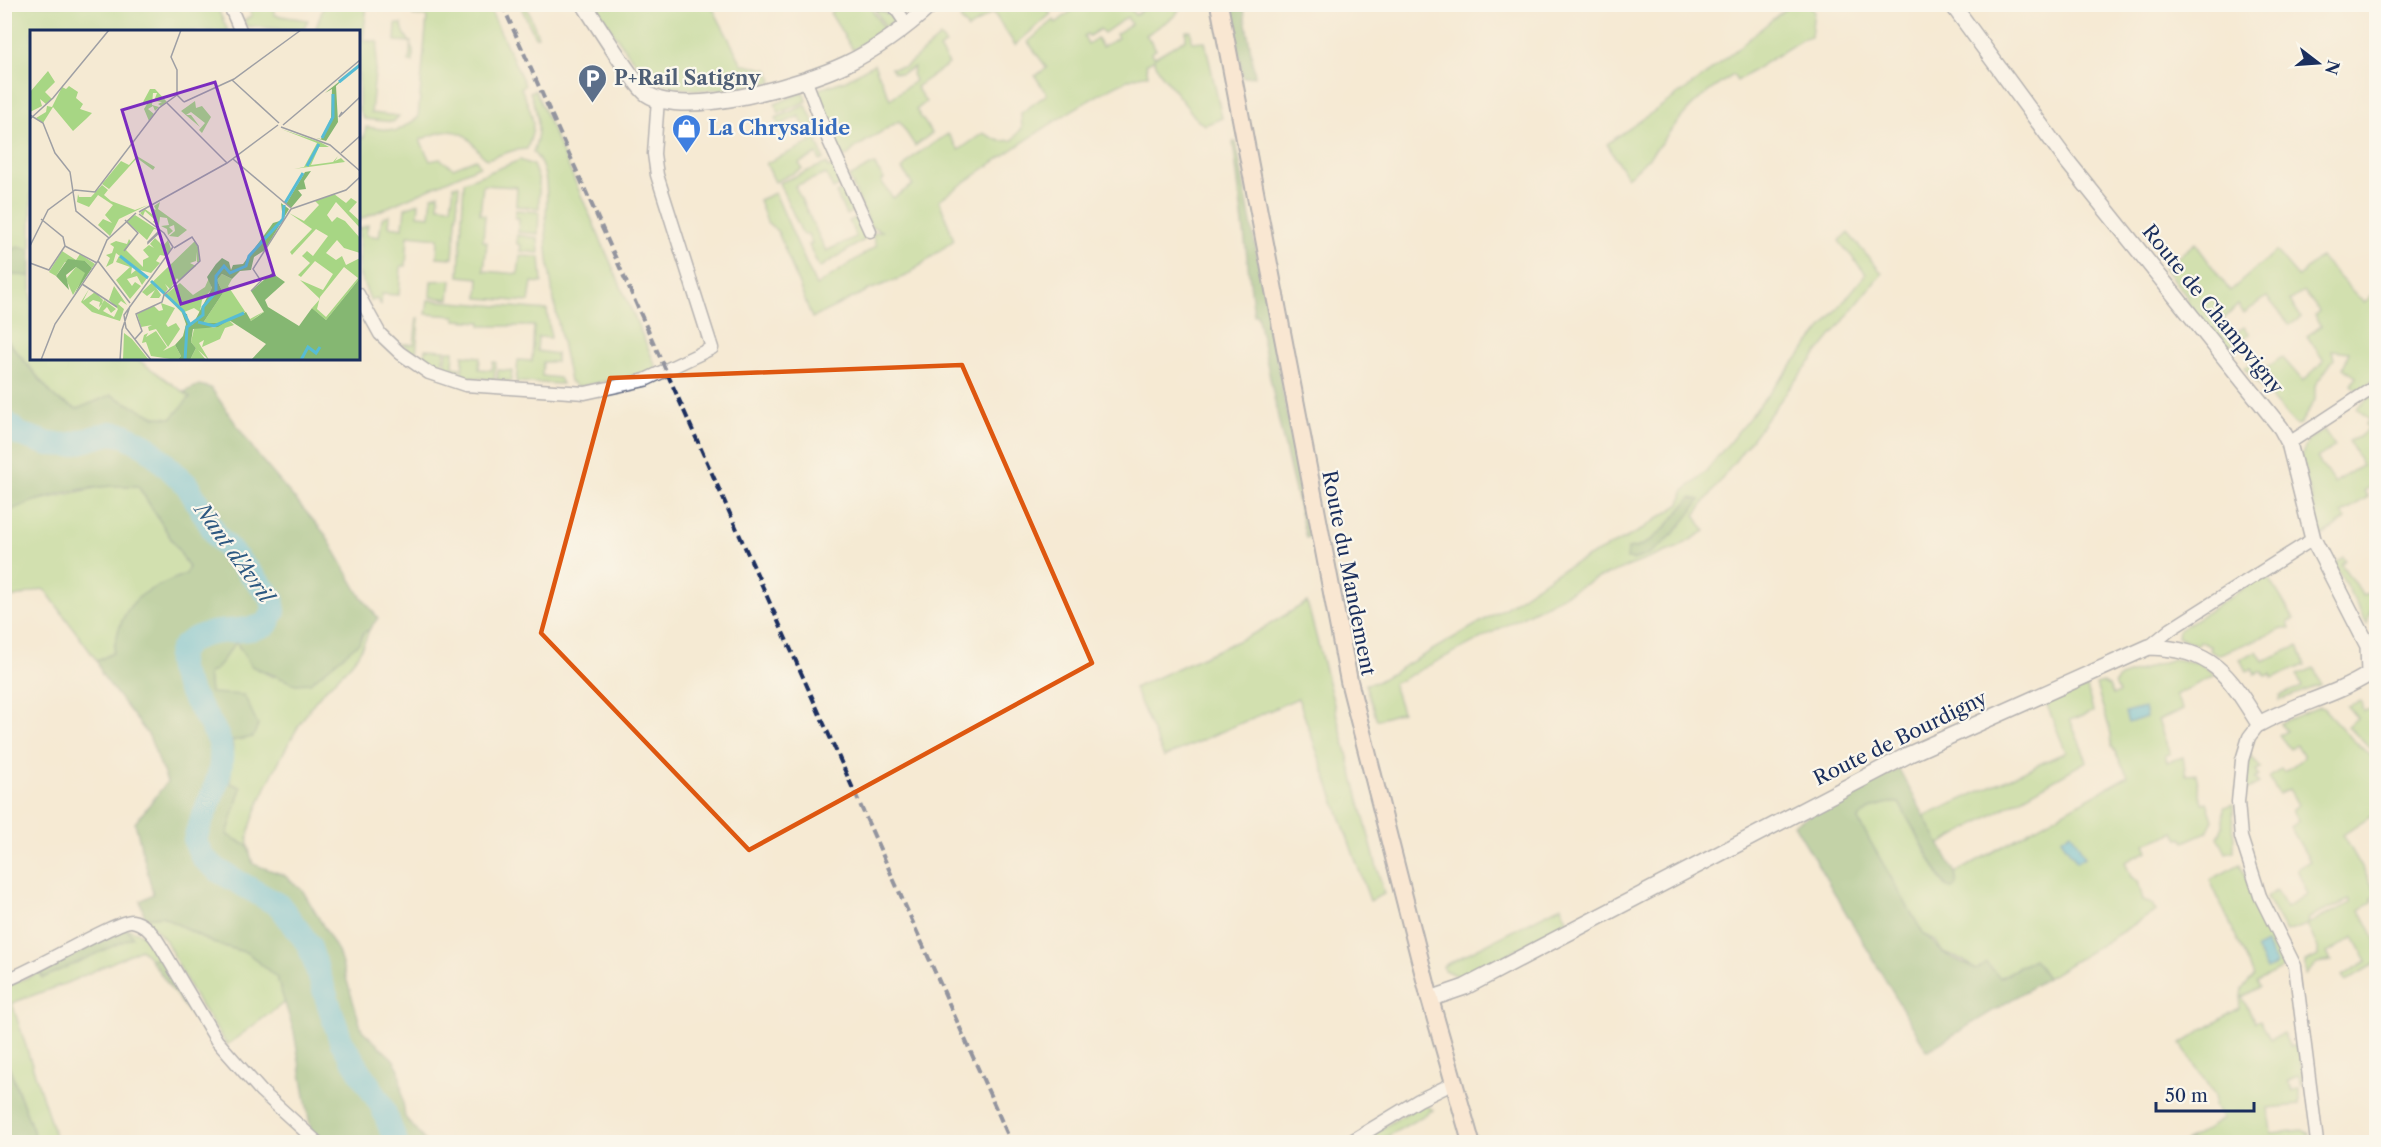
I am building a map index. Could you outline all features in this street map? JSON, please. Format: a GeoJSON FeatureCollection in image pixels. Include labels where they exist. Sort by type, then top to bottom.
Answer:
{"type":"FeatureCollection","features":[{"type":"Feature","properties":{"kind":"main road","name":"Route du Mandement"},"geometry":{"type":"LineString","coordinates":[[1219,4],[1337,627],[1430,999],[1471,1143]]}},
{"type":"Feature","properties":{"kind":"street"},"geometry":{"type":"LineString","coordinates":[[229,4],[240,30]]}},
{"type":"Feature","properties":{"kind":"street"},"geometry":{"type":"LineString","coordinates":[[584,4],[641,88],[658,99],[684,102],[722,100],[804,79],[847,63],[907,25],[932,4]]}},
{"type":"Feature","properties":{"kind":"street"},"geometry":{"type":"LineString","coordinates":[[880,4],[895,5],[907,25]]}},
{"type":"Feature","properties":{"kind":"street","name":"Route de Champvigny"},"geometry":{"type":"LineString","coordinates":[[1952,4],[2067,161],[2276,420],[2289,442],[2313,539],[2368,646],[2373,676]]}},
{"type":"Feature","properties":{"kind":"street"},"geometry":{"type":"LineString","coordinates":[[804,79],[825,133],[870,231]]}},
{"type":"Feature","properties":{"kind":"street"},"geometry":{"type":"LineString","coordinates":[[360,298],[380,334],[395,349],[418,367],[465,385],[585,393],[645,380],[712,348],[657,175],[654,154],[658,99]]}},
{"type":"Feature","properties":{"kind":"street"},"geometry":{"type":"LineString","coordinates":[[2289,442],[2376,386]]}},
{"type":"Feature","properties":{"kind":"street"},"geometry":{"type":"LineString","coordinates":[[2149,647],[2171,629],[2313,539]]}},
{"type":"Feature","properties":{"kind":"street","name":"Route de Bourdigny"},"geometry":{"type":"LineString","coordinates":[[1430,999],[1465,987],[1910,754],[2149,647],[2183,650],[2212,662],[2229,677],[2259,724]]}},
{"type":"Feature","properties":{"kind":"street"},"geometry":{"type":"LineString","coordinates":[[2317,1143],[2297,973],[2289,950],[2251,875],[2241,837],[2238,802],[2242,760],[2249,737],[2259,724],[2286,710],[2373,676]]}},
{"type":"Feature","properties":{"kind":"street"},"geometry":{"type":"LineString","coordinates":[[4,981],[39,966],[122,922],[131,921],[141,924],[153,934],[217,1041],[261,1090],[317,1143]]}},
{"type":"Feature","properties":{"kind":"street"},"geometry":{"type":"LineString","coordinates":[[1350,1143],[1419,1100],[1454,1083]]}},
{"type":"Feature","properties":{"kind":"highlighted area"},"geometry":{"type":"Polygon","coordinates":[[[962,365],[1092,663],[749,850],[541,633],[610,378],[962,365]]]}},
{"type":"Feature","properties":{"kind":"green space"},"geometry":{"type":"Polygon","coordinates":[[[611,4],[711,5],[742,64],[769,70],[772,82],[709,90],[676,87],[661,82],[649,75],[634,60],[595,5],[607,7],[611,4]]]}},
{"type":"Feature","properties":{"kind":"green space"},"geometry":{"type":"Polygon","coordinates":[[[1791,4],[1809,5],[1814,11],[1811,37],[1801,40],[1737,81],[1733,75],[1706,94],[1683,116],[1653,153],[1627,177],[1607,144],[1703,77],[1791,4]]]}},
{"type":"Feature","properties":{"kind":"green space"},"geometry":{"type":"Polygon","coordinates":[[[5,5],[216,5],[228,30],[30,30],[30,250],[13,249],[5,260],[5,5]]]}},
{"type":"Feature","properties":{"kind":"green space"},"geometry":{"type":"Polygon","coordinates":[[[247,5],[275,5],[274,15],[308,20],[303,30],[246,26],[244,20],[252,16],[247,5]]]}},
{"type":"Feature","properties":{"kind":"green space"},"geometry":{"type":"Polygon","coordinates":[[[324,5],[367,5],[363,40],[378,42],[371,113],[399,116],[393,122],[364,119],[360,112],[360,30],[315,30],[324,5]]]}},
{"type":"Feature","properties":{"kind":"green space"},"geometry":{"type":"Polygon","coordinates":[[[415,5],[488,5],[525,85],[521,88],[533,125],[530,140],[527,149],[515,150],[487,159],[465,136],[453,131],[420,140],[430,161],[440,159],[453,168],[476,159],[480,166],[360,220],[360,137],[364,138],[366,127],[397,131],[418,118],[427,17],[413,15],[415,5]]]}},
{"type":"Feature","properties":{"kind":"green space"},"geometry":{"type":"Polygon","coordinates":[[[520,5],[526,5],[538,36],[535,37],[520,5]]]}},
{"type":"Feature","properties":{"kind":"green space"},"geometry":{"type":"Polygon","coordinates":[[[840,5],[869,5],[884,29],[853,50],[830,13],[840,5]]]}},
{"type":"Feature","properties":{"kind":"green space"},"geometry":{"type":"Polygon","coordinates":[[[978,5],[1044,5],[1051,14],[1015,45],[993,12],[968,29],[960,19],[978,5]]]}},
{"type":"Feature","properties":{"kind":"green space"},"geometry":{"type":"Polygon","coordinates":[[[1079,5],[1128,5],[1135,15],[1150,5],[1182,5],[1175,16],[1146,35],[1156,49],[1151,53],[1155,57],[1186,39],[1186,31],[1191,31],[1192,42],[1205,41],[1222,118],[1205,125],[1198,121],[1159,71],[1154,59],[1146,64],[1148,75],[1132,78],[1078,107],[939,200],[954,240],[906,276],[869,290],[812,318],[778,232],[767,222],[759,200],[775,193],[816,286],[876,246],[872,234],[882,231],[871,227],[849,177],[874,164],[884,179],[881,181],[893,198],[913,185],[902,169],[915,155],[948,134],[959,150],[983,133],[1000,141],[1013,140],[1022,128],[1021,113],[1047,94],[1035,76],[1047,68],[1028,42],[1054,20],[1056,23],[1079,5]],[[1127,17],[1104,33],[1100,29],[1089,36],[1087,34],[1084,36],[1088,44],[1097,38],[1102,47],[1118,38],[1116,34],[1131,24],[1127,17]]]}},
{"type":"Feature","properties":{"kind":"green space"},"geometry":{"type":"Polygon","coordinates":[[[1231,5],[1243,5],[1255,76],[1243,78],[1231,5]]]}},
{"type":"Feature","properties":{"kind":"green space"},"geometry":{"type":"Polygon","coordinates":[[[874,7],[892,16],[894,21],[885,27],[874,7]]]}},
{"type":"Feature","properties":{"kind":"green space"},"geometry":{"type":"Polygon","coordinates":[[[396,24],[402,24],[404,34],[410,42],[395,41],[396,24]]]}},
{"type":"Feature","properties":{"kind":"green space"},"geometry":{"type":"Polygon","coordinates":[[[940,37],[946,44],[939,49],[949,64],[916,87],[926,102],[916,110],[932,133],[915,146],[899,121],[855,148],[846,157],[840,155],[826,122],[817,90],[846,80],[874,64],[890,99],[915,81],[912,74],[914,67],[901,74],[894,72],[891,68],[905,67],[940,37]]]}},
{"type":"Feature","properties":{"kind":"green space"},"geometry":{"type":"Polygon","coordinates":[[[411,44],[413,62],[409,62],[411,44]]]}},
{"type":"Feature","properties":{"kind":"green space"},"geometry":{"type":"Polygon","coordinates":[[[535,90],[658,371],[577,387],[570,381],[549,269],[546,183],[542,166],[533,152],[538,122],[530,92],[535,90]]]}},
{"type":"Feature","properties":{"kind":"green space"},"geometry":{"type":"Polygon","coordinates":[[[803,92],[807,101],[779,113],[775,104],[803,92]]]}},
{"type":"Feature","properties":{"kind":"green space"},"geometry":{"type":"Polygon","coordinates":[[[806,105],[821,138],[816,140],[824,159],[820,161],[817,154],[799,163],[802,169],[775,182],[766,163],[812,142],[799,116],[779,125],[776,118],[806,105]]]}},
{"type":"Feature","properties":{"kind":"green space"},"geometry":{"type":"Polygon","coordinates":[[[1233,142],[1236,142],[1310,537],[1306,538],[1257,314],[1254,315],[1233,142]]]}},
{"type":"Feature","properties":{"kind":"green space"},"geometry":{"type":"Polygon","coordinates":[[[520,160],[533,165],[539,181],[539,208],[516,206],[517,187],[483,185],[480,214],[485,215],[483,241],[487,242],[484,271],[518,274],[520,256],[540,257],[542,283],[532,282],[529,302],[478,298],[479,278],[459,276],[464,182],[520,160]]]}},
{"type":"Feature","properties":{"kind":"green space"},"geometry":{"type":"Polygon","coordinates":[[[827,163],[828,168],[834,166],[841,185],[833,189],[826,174],[795,186],[826,251],[856,237],[849,221],[857,217],[866,239],[819,268],[809,245],[812,244],[808,234],[803,235],[779,183],[827,163]]]}},
{"type":"Feature","properties":{"kind":"green space"},"geometry":{"type":"Polygon","coordinates":[[[459,185],[453,258],[437,257],[438,238],[408,235],[406,266],[401,266],[399,295],[382,294],[381,305],[377,299],[371,301],[360,275],[360,229],[368,225],[366,235],[379,237],[382,218],[390,215],[389,226],[403,228],[405,208],[419,203],[418,215],[430,216],[432,196],[439,194],[438,206],[451,207],[454,186],[459,185]]]}},
{"type":"Feature","properties":{"kind":"green space"},"geometry":{"type":"Polygon","coordinates":[[[843,190],[852,212],[846,215],[836,193],[843,190]]]}},
{"type":"Feature","properties":{"kind":"green space"},"geometry":{"type":"Polygon","coordinates":[[[516,210],[539,212],[538,234],[518,232],[519,218],[515,218],[516,210]]]}},
{"type":"Feature","properties":{"kind":"green space"},"geometry":{"type":"Polygon","coordinates":[[[1848,233],[1882,273],[1791,386],[1695,515],[1705,531],[1679,547],[1593,580],[1393,684],[1402,712],[1377,720],[1365,684],[1377,682],[1505,608],[1556,573],[1636,533],[1680,504],[1683,492],[1706,471],[1866,274],[1839,241],[1848,233]],[[1691,498],[1655,537],[1637,547],[1628,549],[1632,560],[1643,557],[1662,544],[1679,528],[1700,500],[1691,498]]]}},
{"type":"Feature","properties":{"kind":"green space"},"geometry":{"type":"Polygon","coordinates":[[[517,235],[538,238],[539,253],[520,251],[521,245],[517,244],[517,235]]]}},
{"type":"Feature","properties":{"kind":"green space"},"geometry":{"type":"Polygon","coordinates":[[[2195,243],[2230,291],[2276,251],[2298,277],[2320,257],[2364,303],[2376,291],[2376,378],[2359,391],[2351,385],[2356,377],[2343,368],[2349,352],[2332,350],[2334,359],[2315,385],[2315,400],[2300,424],[2296,425],[2244,368],[2250,364],[2258,374],[2282,357],[2303,381],[2324,361],[2307,336],[2321,326],[2314,316],[2319,311],[2304,291],[2290,301],[2301,317],[2290,325],[2267,297],[2244,313],[2238,305],[2221,322],[2231,336],[2244,327],[2250,334],[2225,348],[2186,302],[2187,297],[2164,268],[2195,243]]]}},
{"type":"Feature","properties":{"kind":"green space"},"geometry":{"type":"Polygon","coordinates":[[[19,247],[30,250],[30,276],[5,274],[7,258],[19,247]]]}},
{"type":"Feature","properties":{"kind":"green space"},"geometry":{"type":"Polygon","coordinates":[[[4,274],[30,276],[30,360],[138,360],[190,397],[173,418],[155,417],[111,395],[77,409],[56,399],[5,337],[4,274]]]}},
{"type":"Feature","properties":{"kind":"green space"},"geometry":{"type":"Polygon","coordinates":[[[451,280],[449,299],[430,297],[431,281],[451,280]]]}},
{"type":"Feature","properties":{"kind":"green space"},"geometry":{"type":"Polygon","coordinates":[[[428,300],[547,310],[551,338],[538,337],[537,351],[556,354],[556,362],[543,362],[542,376],[559,378],[562,384],[516,382],[518,360],[532,361],[534,326],[481,326],[481,322],[456,320],[455,316],[426,314],[428,300]]]}},
{"type":"Feature","properties":{"kind":"green space"},"geometry":{"type":"Polygon","coordinates":[[[417,318],[419,318],[416,355],[402,344],[414,344],[417,318]]]}},
{"type":"Feature","properties":{"kind":"green space"},"geometry":{"type":"Polygon","coordinates":[[[4,337],[56,399],[77,409],[111,395],[155,417],[172,418],[190,397],[184,392],[199,385],[211,388],[259,457],[325,534],[360,595],[378,618],[369,630],[364,632],[359,643],[310,683],[295,684],[251,666],[236,642],[216,669],[208,674],[210,693],[244,695],[258,725],[253,737],[232,741],[230,783],[241,787],[227,835],[248,846],[253,864],[284,875],[303,891],[338,951],[362,1030],[393,1059],[399,1069],[405,1117],[426,1142],[324,1142],[311,1131],[294,1032],[277,978],[248,953],[213,943],[162,916],[145,918],[140,901],[153,894],[135,823],[167,782],[149,736],[102,675],[97,661],[113,653],[122,621],[135,601],[155,587],[186,574],[189,567],[138,486],[104,487],[70,492],[36,500],[5,513],[4,337]]]}},
{"type":"Feature","properties":{"kind":"green space"},"geometry":{"type":"Polygon","coordinates":[[[425,349],[445,350],[441,369],[423,361],[425,349]]]}},
{"type":"Feature","properties":{"kind":"green space"},"geometry":{"type":"Polygon","coordinates":[[[447,351],[454,351],[453,367],[460,368],[458,374],[445,370],[447,351]]]}},
{"type":"Feature","properties":{"kind":"green space"},"geometry":{"type":"Polygon","coordinates":[[[463,355],[480,357],[479,369],[492,370],[493,362],[496,362],[494,380],[462,376],[463,355]]]}},
{"type":"Feature","properties":{"kind":"green space"},"geometry":{"type":"Polygon","coordinates":[[[498,370],[512,371],[511,381],[497,380],[498,370]]]}},
{"type":"Feature","properties":{"kind":"green space"},"geometry":{"type":"Polygon","coordinates":[[[2371,397],[2376,401],[2376,471],[2371,475],[2376,483],[2364,491],[2368,497],[2342,513],[2346,519],[2321,537],[2301,456],[2309,439],[2324,430],[2335,446],[2317,458],[2334,483],[2362,465],[2349,441],[2359,437],[2368,429],[2365,425],[2369,420],[2357,408],[2371,397]]]}},
{"type":"Feature","properties":{"kind":"green space"},"geometry":{"type":"Polygon","coordinates":[[[110,485],[138,486],[189,567],[186,574],[155,587],[135,601],[122,621],[113,653],[97,661],[46,591],[42,589],[5,600],[5,513],[25,503],[110,485]]]}},
{"type":"Feature","properties":{"kind":"green space"},"geometry":{"type":"Polygon","coordinates":[[[1691,498],[1700,500],[1669,538],[1648,554],[1627,559],[1628,549],[1637,548],[1655,537],[1691,498]]]}},
{"type":"Feature","properties":{"kind":"green space"},"geometry":{"type":"Polygon","coordinates":[[[2343,557],[2345,561],[2341,564],[2363,596],[2376,588],[2367,624],[2334,563],[2343,557]]]}},
{"type":"Feature","properties":{"kind":"green space"},"geometry":{"type":"Polygon","coordinates":[[[2260,578],[2268,578],[2271,581],[2294,619],[2288,621],[2290,629],[2283,629],[2217,655],[2210,651],[2211,647],[2200,641],[2198,645],[2178,637],[2179,630],[2260,578]]]}},
{"type":"Feature","properties":{"kind":"green space"},"geometry":{"type":"Polygon","coordinates":[[[1307,602],[1384,894],[1370,901],[1298,698],[1164,757],[1134,688],[1257,632],[1307,602]]]}},
{"type":"Feature","properties":{"kind":"green space"},"geometry":{"type":"Polygon","coordinates":[[[369,630],[353,662],[316,700],[297,728],[254,815],[248,846],[227,835],[241,788],[230,783],[233,746],[210,693],[208,673],[216,669],[236,642],[251,666],[273,677],[369,630]]]}},
{"type":"Feature","properties":{"kind":"green space"},"geometry":{"type":"Polygon","coordinates":[[[2298,646],[2305,665],[2272,678],[2271,674],[2265,676],[2262,671],[2255,674],[2252,669],[2246,671],[2240,659],[2257,651],[2263,661],[2298,646]]]}},
{"type":"Feature","properties":{"kind":"green space"},"geometry":{"type":"Polygon","coordinates":[[[2173,659],[2199,663],[2215,675],[2175,695],[2183,710],[2158,720],[2170,754],[2165,755],[2167,762],[2183,757],[2186,775],[2196,774],[2202,803],[2207,802],[2213,820],[2207,832],[2184,842],[2175,832],[2145,844],[2148,851],[2125,862],[2131,877],[2138,881],[2143,901],[2152,904],[2156,911],[2047,978],[2034,959],[1999,978],[1976,970],[1963,960],[1943,953],[1935,940],[1924,935],[1858,820],[1866,812],[1877,807],[1888,803],[1899,803],[1945,886],[1957,885],[1955,873],[2128,776],[2112,746],[2111,734],[2096,685],[2103,683],[2109,686],[2113,695],[2119,693],[2115,683],[2120,677],[2173,659]]]}},
{"type":"Feature","properties":{"kind":"green space"},"geometry":{"type":"Polygon","coordinates":[[[2314,668],[2321,685],[2279,700],[2280,695],[2302,687],[2297,675],[2314,668]]]}},
{"type":"Feature","properties":{"kind":"green space"},"geometry":{"type":"Polygon","coordinates":[[[2087,687],[2093,712],[2070,720],[2087,761],[1939,845],[1923,817],[2066,752],[2046,703],[2087,687]]]}},
{"type":"Feature","properties":{"kind":"green space"},"geometry":{"type":"Polygon","coordinates":[[[2361,701],[2363,711],[2376,708],[2376,714],[2371,723],[2376,731],[2376,755],[2348,726],[2357,718],[2347,706],[2361,701]]]}},
{"type":"Feature","properties":{"kind":"green space"},"geometry":{"type":"Polygon","coordinates":[[[2319,707],[2323,708],[2376,761],[2376,813],[2343,835],[2376,892],[2371,898],[2373,901],[2360,910],[2376,941],[2376,963],[2346,981],[2342,976],[2367,961],[2354,937],[2327,953],[2331,961],[2318,963],[2305,975],[2305,962],[2318,956],[2318,948],[2307,925],[2286,932],[2266,897],[2276,891],[2286,908],[2308,895],[2297,869],[2310,861],[2290,827],[2298,821],[2292,810],[2298,805],[2289,789],[2279,794],[2269,778],[2281,769],[2285,772],[2304,757],[2296,745],[2290,749],[2279,735],[2286,730],[2280,723],[2319,707]],[[2349,900],[2309,918],[2308,924],[2351,903],[2349,900]]]}},
{"type":"Feature","properties":{"kind":"green space"},"geometry":{"type":"Polygon","coordinates":[[[2250,754],[2261,769],[2256,771],[2259,776],[2255,779],[2259,783],[2246,790],[2250,754]]]}},
{"type":"Feature","properties":{"kind":"green space"},"geometry":{"type":"Polygon","coordinates":[[[1899,769],[1955,873],[1957,885],[1952,889],[1946,886],[1899,803],[1888,803],[1876,807],[1866,812],[1858,820],[1924,935],[1945,954],[1976,970],[1986,963],[2000,978],[2034,959],[2047,978],[1927,1051],[1794,824],[1899,769]]]}},
{"type":"Feature","properties":{"kind":"green space"},"geometry":{"type":"Polygon","coordinates":[[[2233,804],[2234,851],[2226,853],[2218,837],[2223,826],[2224,807],[2233,804]]]}},
{"type":"Feature","properties":{"kind":"green space"},"geometry":{"type":"Polygon","coordinates":[[[2240,864],[2288,965],[2257,981],[2260,987],[2242,997],[2255,1022],[2260,1020],[2270,1039],[2283,1033],[2290,1047],[2300,1044],[2303,1086],[2298,1076],[2288,1080],[2293,1091],[2299,1088],[2299,1105],[2268,1108],[2271,1133],[2302,1130],[2309,1133],[2311,1139],[2305,1142],[2185,1142],[2223,1119],[2214,1106],[2215,1096],[2181,1044],[2239,1008],[2242,989],[2254,976],[2210,880],[2240,864]]]}},
{"type":"Feature","properties":{"kind":"green space"},"geometry":{"type":"Polygon","coordinates":[[[1561,906],[1568,922],[1471,974],[1459,977],[1444,970],[1443,966],[1561,906]]]}},
{"type":"Feature","properties":{"kind":"green space"},"geometry":{"type":"Polygon","coordinates":[[[162,916],[213,943],[248,953],[277,978],[285,1002],[227,1045],[195,997],[166,941],[145,918],[162,916]]]}},
{"type":"Feature","properties":{"kind":"green space"},"geometry":{"type":"Polygon","coordinates":[[[126,928],[145,935],[160,957],[150,959],[141,949],[72,981],[12,1003],[57,1142],[26,1142],[35,1136],[5,1055],[5,987],[40,972],[42,978],[132,936],[126,928]]]}},
{"type":"Feature","properties":{"kind":"green space"},"geometry":{"type":"Polygon","coordinates":[[[126,928],[133,937],[43,978],[40,972],[126,928]]]}},
{"type":"Feature","properties":{"kind":"green space"},"geometry":{"type":"Polygon","coordinates":[[[160,957],[176,982],[169,986],[150,959],[160,957]]]}},
{"type":"Feature","properties":{"kind":"green space"},"geometry":{"type":"Polygon","coordinates":[[[176,982],[207,1037],[169,986],[176,982]]]}},
{"type":"Feature","properties":{"kind":"green space"},"geometry":{"type":"Polygon","coordinates":[[[4,1055],[35,1136],[26,1142],[5,1142],[4,1055]]]}},
{"type":"Feature","properties":{"kind":"green space"},"geometry":{"type":"Polygon","coordinates":[[[1423,1103],[1433,1110],[1378,1142],[1359,1142],[1423,1103]]]}},
{"type":"Feature","properties":{"kind":"water"},"geometry":{"type":"Polygon","coordinates":[[[2144,708],[2146,717],[2128,723],[2125,713],[2144,708]]]}},
{"type":"Feature","properties":{"kind":"water"},"geometry":{"type":"Polygon","coordinates":[[[2071,832],[2085,857],[2077,862],[2061,839],[2071,832]]]}},
{"type":"Feature","properties":{"kind":"water"},"geometry":{"type":"Polygon","coordinates":[[[2266,943],[2276,964],[2266,969],[2256,948],[2266,943]]]}},
{"type":"Feature","properties":{"kind":"waterway","name":"Nant d'Avril"},"geometry":{"type":"LineString","coordinates":[[4,421],[19,434],[49,444],[69,445],[110,433],[124,435],[146,446],[187,485],[217,536],[272,598],[274,611],[267,624],[248,629],[206,634],[188,643],[180,653],[179,665],[183,678],[216,733],[220,744],[220,770],[217,782],[195,841],[203,858],[219,871],[280,906],[309,945],[341,1041],[382,1106],[396,1142]]}},
{"type":"Feature","properties":{"kind":"railway"},"geometry":{"type":"LineString","coordinates":[[502,4],[1011,1142]]}},
{"type":"Feature","properties":{"kind":"place","name":"P+Rail Satigny"},"geometry":{"type":"Point","coordinates":[593,104]}},
{"type":"Feature","properties":{"kind":"place","name":"La Chrysalide"},"geometry":{"type":"Point","coordinates":[687,154]}}]}
